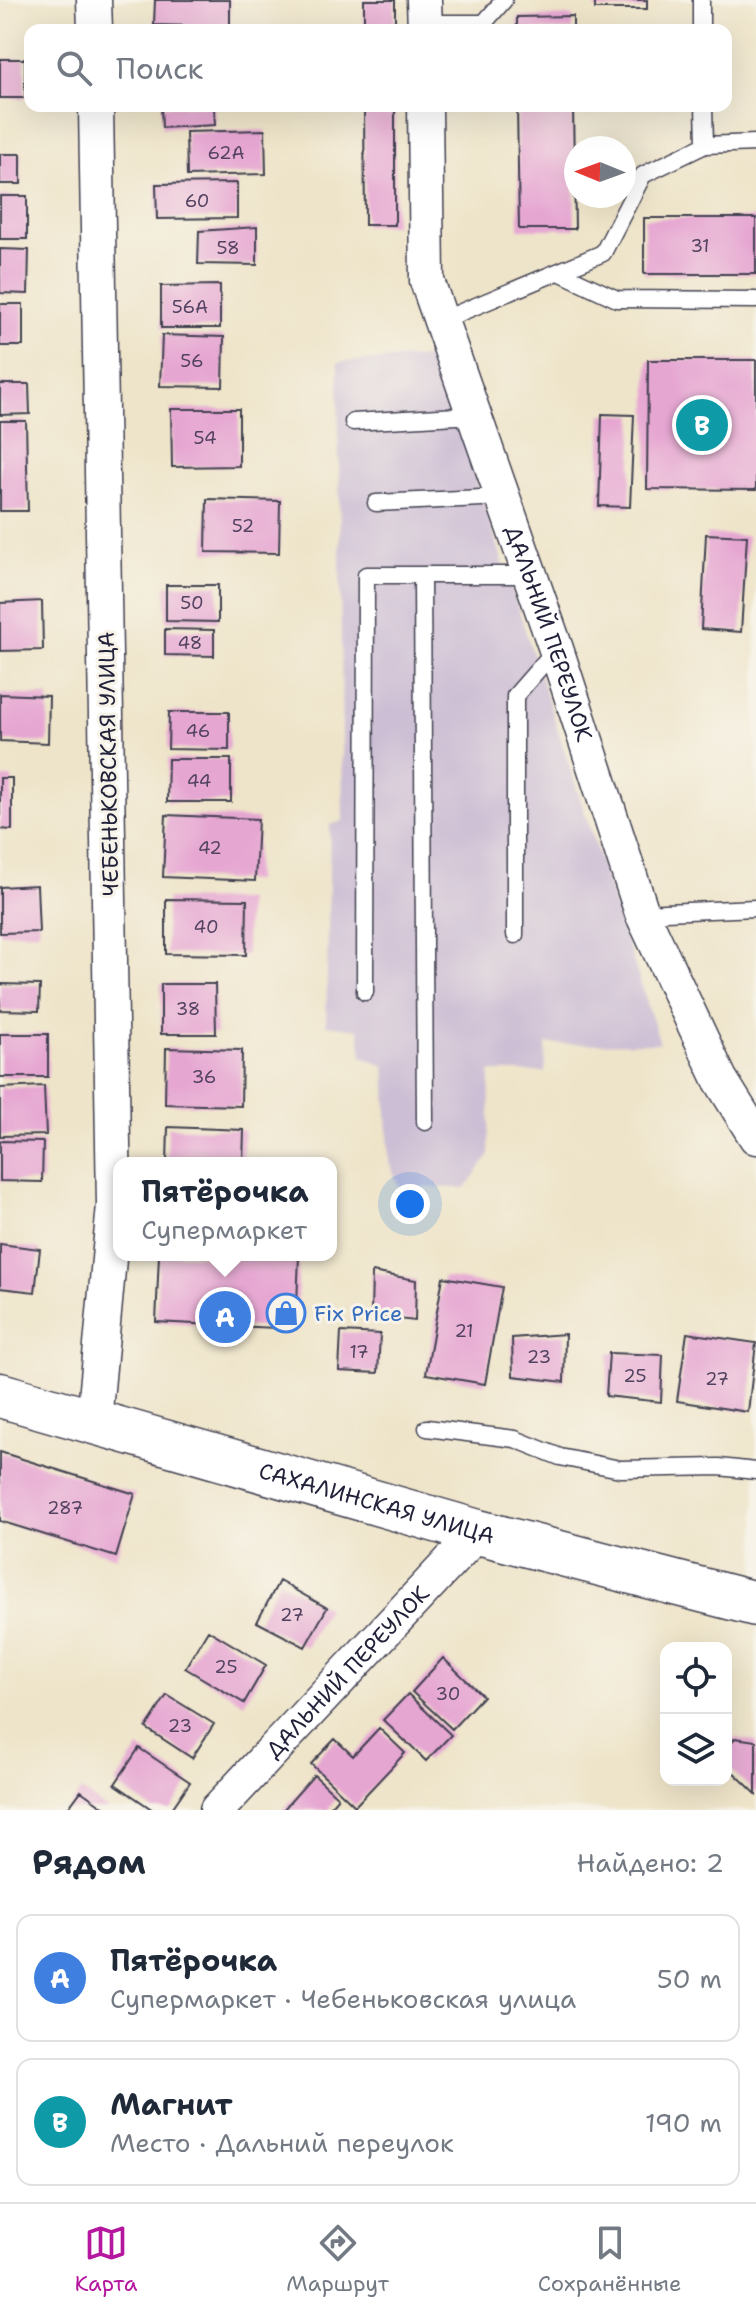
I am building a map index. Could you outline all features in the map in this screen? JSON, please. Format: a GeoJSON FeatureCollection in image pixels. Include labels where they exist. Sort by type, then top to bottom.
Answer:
{"type":"FeatureCollection","features":[{"type":"Feature","properties":{"kind":"main road","name":"САХАЛИНСКАЯ УЛИЦА"},"geometry":{"type":"LineString","coordinates":[[0,1395],[478,1532],[756,1604]]}},
{"type":"Feature","properties":{"kind":"street"},"geometry":{"type":"LineString","coordinates":[[94,0],[95,24]]}},
{"type":"Feature","properties":{"kind":"street","name":"ЧЕБЕНЬКОВСКАЯ УЛИЦА"},"geometry":{"type":"LineString","coordinates":[[96,112],[113,1157]]}},
{"type":"Feature","properties":{"kind":"street","name":"ДАЛЬНИЙ ПЕРЕУЛОК"},"geometry":{"type":"LineString","coordinates":[[425,112],[427,281],[556,649],[642,913],[720,1079],[756,1137]]}},
{"type":"Feature","properties":{"kind":"street","name":"ЧЕБЕНЬКОВСКАЯ УЛИЦА"},"geometry":{"type":"LineString","coordinates":[[94,1421],[113,1216]]}},
{"type":"Feature","properties":{"kind":"street","name":"ДАЛЬНИЙ ПЕРЕУЛОК"},"geometry":{"type":"LineString","coordinates":[[217,1810],[478,1532]]}},
{"type":"Feature","properties":{"kind":"lane"},"geometry":{"type":"LineString","coordinates":[[425,18],[484,23],[504,0]]}},
{"type":"Feature","properties":{"kind":"lane"},"geometry":{"type":"LineString","coordinates":[[701,0],[701,24]]}},
{"type":"Feature","properties":{"kind":"lane"},"geometry":{"type":"LineString","coordinates":[[704,112],[705,145]]}},
{"type":"Feature","properties":{"kind":"lane"},"geometry":{"type":"LineString","coordinates":[[440,321],[603,253],[643,175],[705,145],[756,143]]}},
{"type":"Feature","properties":{"kind":"lane"},"geometry":{"type":"LineString","coordinates":[[559,272],[617,299],[756,300]]}},
{"type":"Feature","properties":{"kind":"lane"},"geometry":{"type":"LineString","coordinates":[[353,422],[474,415]]}},
{"type":"Feature","properties":{"kind":"lane"},"geometry":{"type":"LineString","coordinates":[[376,503],[503,497]]}},
{"type":"Feature","properties":{"kind":"lane"},"geometry":{"type":"LineString","coordinates":[[365,992],[366,575],[530,575]]}},
{"type":"Feature","properties":{"kind":"lane"},"geometry":{"type":"LineString","coordinates":[[422,575],[425,1122]]}},
{"type":"Feature","properties":{"kind":"lane"},"geometry":{"type":"LineString","coordinates":[[515,935],[515,696],[556,649]]}},
{"type":"Feature","properties":{"kind":"lane"},"geometry":{"type":"LineString","coordinates":[[642,913],[756,908]]}},
{"type":"Feature","properties":{"kind":"lane"},"geometry":{"type":"LineString","coordinates":[[427,1428],[515,1439],[560,1457],[620,1469],[719,1467],[756,1471]]}},
{"type":"Feature","properties":{"kind":"shaded area"},"geometry":{"type":"Polygon","coordinates":[[[436,357],[660,1043],[546,1044],[545,1072],[490,1072],[489,1156],[465,1188],[399,1187],[389,1161],[385,1066],[362,1057],[359,1029],[326,1025],[330,825],[343,821],[338,362],[436,357]]]}},
{"type":"Feature","properties":{"kind":"building"},"geometry":{"type":"Polygon","coordinates":[[[155,0],[230,0],[230,24],[154,24],[155,0]]]}},
{"type":"Feature","properties":{"kind":"building"},"geometry":{"type":"Polygon","coordinates":[[[364,0],[395,0],[395,24],[364,24],[364,0]]]}},
{"type":"Feature","properties":{"kind":"building"},"geometry":{"type":"Polygon","coordinates":[[[595,0],[647,0],[647,9],[595,9],[595,0]]]}},
{"type":"Feature","properties":{"kind":"building"},"geometry":{"type":"Polygon","coordinates":[[[573,16],[573,24],[517,24],[517,17],[573,16]]]}},
{"type":"Feature","properties":{"kind":"building"},"geometry":{"type":"Polygon","coordinates":[[[0,59],[24,59],[24,98],[0,98],[0,59]]]}},
{"type":"Feature","properties":{"kind":"building"},"geometry":{"type":"Polygon","coordinates":[[[161,112],[214,112],[215,125],[162,128],[161,112]]]}},
{"type":"Feature","properties":{"kind":"building"},"geometry":{"type":"Polygon","coordinates":[[[364,112],[395,112],[395,225],[365,225],[364,112]]]}},
{"type":"Feature","properties":{"kind":"building"},"geometry":{"type":"Polygon","coordinates":[[[517,112],[573,112],[573,136],[564,136],[564,208],[575,208],[575,229],[519,229],[517,112]]]}},
{"type":"Feature","properties":{"kind":"building"},"geometry":{"type":"Polygon","coordinates":[[[265,130],[266,174],[187,176],[186,132],[265,130]]]}},
{"type":"Feature","properties":{"kind":"building"},"geometry":{"type":"Polygon","coordinates":[[[0,154],[21,154],[21,184],[0,184],[0,154]]]}},
{"type":"Feature","properties":{"kind":"building"},"geometry":{"type":"Polygon","coordinates":[[[237,183],[237,218],[157,219],[156,184],[237,183]]]}},
{"type":"Feature","properties":{"kind":"building"},"geometry":{"type":"Polygon","coordinates":[[[0,196],[27,196],[27,239],[0,239],[0,196]]]}},
{"type":"Feature","properties":{"kind":"building"},"geometry":{"type":"Polygon","coordinates":[[[644,218],[756,218],[756,274],[644,274],[644,218]]]}},
{"type":"Feature","properties":{"kind":"building"},"geometry":{"type":"Polygon","coordinates":[[[257,227],[257,265],[198,264],[199,231],[257,227]]]}},
{"type":"Feature","properties":{"kind":"building"},"geometry":{"type":"Polygon","coordinates":[[[0,249],[29,250],[28,294],[0,293],[0,249]]]}},
{"type":"Feature","properties":{"kind":"building"},"geometry":{"type":"Polygon","coordinates":[[[220,285],[220,328],[161,328],[161,286],[220,285]]]}},
{"type":"Feature","properties":{"kind":"building"},"geometry":{"type":"Polygon","coordinates":[[[0,304],[23,304],[23,346],[0,346],[0,304]]]}},
{"type":"Feature","properties":{"kind":"building"},"geometry":{"type":"Polygon","coordinates":[[[162,335],[224,337],[223,387],[160,386],[162,335]]]}},
{"type":"Feature","properties":{"kind":"building"},"geometry":{"type":"Polygon","coordinates":[[[648,360],[756,360],[756,490],[647,489],[648,360]]]}},
{"type":"Feature","properties":{"kind":"building"},"geometry":{"type":"Polygon","coordinates":[[[0,384],[29,384],[30,414],[0,415],[0,384]]]}},
{"type":"Feature","properties":{"kind":"building"},"geometry":{"type":"Polygon","coordinates":[[[171,409],[239,409],[239,466],[172,467],[171,409]]]}},
{"type":"Feature","properties":{"kind":"building"},"geometry":{"type":"Polygon","coordinates":[[[602,414],[634,415],[630,507],[599,506],[602,414]]]}},
{"type":"Feature","properties":{"kind":"building"},"geometry":{"type":"Polygon","coordinates":[[[0,421],[26,421],[28,511],[0,511],[0,421]]]}},
{"type":"Feature","properties":{"kind":"building"},"geometry":{"type":"Polygon","coordinates":[[[207,499],[280,501],[279,553],[206,552],[207,499]]]}},
{"type":"Feature","properties":{"kind":"building"},"geometry":{"type":"Polygon","coordinates":[[[706,534],[747,536],[741,632],[701,629],[706,534]]]}},
{"type":"Feature","properties":{"kind":"building"},"geometry":{"type":"Polygon","coordinates":[[[166,585],[218,585],[218,622],[166,621],[166,585]]]}},
{"type":"Feature","properties":{"kind":"building"},"geometry":{"type":"Polygon","coordinates":[[[42,601],[43,650],[0,651],[0,603],[42,601]]]}},
{"type":"Feature","properties":{"kind":"building"},"geometry":{"type":"Polygon","coordinates":[[[165,629],[214,630],[214,656],[165,655],[165,629]]]}},
{"type":"Feature","properties":{"kind":"building"},"geometry":{"type":"Polygon","coordinates":[[[0,694],[49,696],[48,743],[0,741],[0,694]]]}},
{"type":"Feature","properties":{"kind":"building"},"geometry":{"type":"Polygon","coordinates":[[[169,712],[229,712],[229,750],[168,749],[169,712]]]}},
{"type":"Feature","properties":{"kind":"building"},"geometry":{"type":"Polygon","coordinates":[[[168,759],[231,759],[231,802],[167,802],[168,759]]]}},
{"type":"Feature","properties":{"kind":"building"},"geometry":{"type":"Polygon","coordinates":[[[0,778],[12,778],[12,830],[0,829],[0,778]]]}},
{"type":"Feature","properties":{"kind":"building"},"geometry":{"type":"Polygon","coordinates":[[[166,815],[258,819],[255,881],[163,877],[166,815]]]}},
{"type":"Feature","properties":{"kind":"building"},"geometry":{"type":"Polygon","coordinates":[[[37,885],[39,932],[0,933],[0,887],[37,885]]]}},
{"type":"Feature","properties":{"kind":"building"},"geometry":{"type":"Polygon","coordinates":[[[166,899],[247,900],[246,955],[166,954],[166,899]]]}},
{"type":"Feature","properties":{"kind":"building"},"geometry":{"type":"Polygon","coordinates":[[[0,984],[40,985],[39,1011],[0,1010],[0,984]]]}},
{"type":"Feature","properties":{"kind":"building"},"geometry":{"type":"Polygon","coordinates":[[[161,984],[215,984],[216,1034],[161,1034],[161,984]]]}},
{"type":"Feature","properties":{"kind":"building"},"geometry":{"type":"Polygon","coordinates":[[[0,1034],[48,1034],[48,1077],[0,1077],[0,1034]]]}},
{"type":"Feature","properties":{"kind":"building"},"geometry":{"type":"Polygon","coordinates":[[[166,1048],[242,1050],[241,1106],[165,1104],[166,1048]]]}},
{"type":"Feature","properties":{"kind":"building"},"geometry":{"type":"Polygon","coordinates":[[[44,1086],[46,1135],[0,1136],[0,1088],[44,1086]]]}},
{"type":"Feature","properties":{"kind":"building"},"geometry":{"type":"Polygon","coordinates":[[[168,1127],[244,1130],[243,1157],[167,1157],[168,1127]]]}},
{"type":"Feature","properties":{"kind":"building"},"geometry":{"type":"Polygon","coordinates":[[[0,1141],[43,1142],[42,1182],[0,1181],[0,1141]]]}},
{"type":"Feature","properties":{"kind":"building"},"geometry":{"type":"Polygon","coordinates":[[[0,1244],[40,1249],[35,1292],[0,1288],[0,1244]]]}},
{"type":"Feature","properties":{"kind":"building"},"geometry":{"type":"Polygon","coordinates":[[[159,1261],[299,1261],[296,1329],[156,1322],[159,1261]]]}},
{"type":"Feature","properties":{"kind":"building"},"geometry":{"type":"Polygon","coordinates":[[[372,1272],[416,1280],[415,1321],[371,1316],[372,1272]]]}},
{"type":"Feature","properties":{"kind":"building"},"geometry":{"type":"Polygon","coordinates":[[[443,1277],[502,1287],[485,1384],[426,1374],[443,1277]]]}},
{"type":"Feature","properties":{"kind":"building"},"geometry":{"type":"Polygon","coordinates":[[[341,1332],[380,1334],[378,1373],[339,1371],[341,1332]]]}},
{"type":"Feature","properties":{"kind":"building"},"geometry":{"type":"Polygon","coordinates":[[[687,1333],[756,1343],[748,1412],[677,1401],[687,1333]]]}},
{"type":"Feature","properties":{"kind":"building"},"geometry":{"type":"Polygon","coordinates":[[[565,1334],[564,1382],[513,1376],[512,1338],[565,1334]]]}},
{"type":"Feature","properties":{"kind":"building"},"geometry":{"type":"Polygon","coordinates":[[[609,1353],[663,1355],[661,1402],[606,1396],[609,1353]]]}},
{"type":"Feature","properties":{"kind":"building"},"geometry":{"type":"Polygon","coordinates":[[[0,1452],[135,1494],[116,1557],[0,1521],[0,1452]]]}},
{"type":"Feature","properties":{"kind":"building"},"geometry":{"type":"Polygon","coordinates":[[[279,1581],[327,1608],[305,1647],[257,1622],[279,1581]]]}},
{"type":"Feature","properties":{"kind":"building"},"geometry":{"type":"Polygon","coordinates":[[[208,1630],[266,1665],[244,1703],[185,1668],[208,1630]]]}},
{"type":"Feature","properties":{"kind":"building"},"geometry":{"type":"Polygon","coordinates":[[[443,1658],[483,1696],[452,1729],[412,1692],[443,1658]]]}},
{"type":"Feature","properties":{"kind":"building"},"geometry":{"type":"Polygon","coordinates":[[[408,1694],[451,1735],[426,1761],[383,1720],[408,1694]]]}},
{"type":"Feature","properties":{"kind":"building"},"geometry":{"type":"Polygon","coordinates":[[[167,1695],[214,1724],[192,1758],[146,1728],[167,1695]]]}},
{"type":"Feature","properties":{"kind":"building"},"geometry":{"type":"Polygon","coordinates":[[[379,1728],[405,1753],[355,1806],[311,1764],[335,1739],[353,1756],[379,1728]]]}},
{"type":"Feature","properties":{"kind":"building"},"geometry":{"type":"Polygon","coordinates":[[[735,1738],[756,1741],[756,1794],[732,1771],[732,1741],[735,1738]]]}},
{"type":"Feature","properties":{"kind":"building"},"geometry":{"type":"Polygon","coordinates":[[[139,1748],[190,1782],[171,1810],[153,1810],[115,1784],[139,1748]]]}},
{"type":"Feature","properties":{"kind":"building"},"geometry":{"type":"Polygon","coordinates":[[[314,1775],[338,1797],[327,1810],[283,1810],[314,1775]]]}},
{"type":"Feature","properties":{"kind":"building"},"geometry":{"type":"Polygon","coordinates":[[[81,1791],[108,1810],[67,1810],[81,1791]]]}},
{"type":"Feature","properties":{"kind":"place","name":"Магнит"},"geometry":{"type":"Point","coordinates":[702,425]}},
{"type":"Feature","properties":{"kind":"place","name":"Fix Price"},"geometry":{"type":"Point","coordinates":[286,1313]}},
{"type":"Feature","properties":{"kind":"place","name":"Пятёрочка"},"geometry":{"type":"Point","coordinates":[225,1317]}}]}
